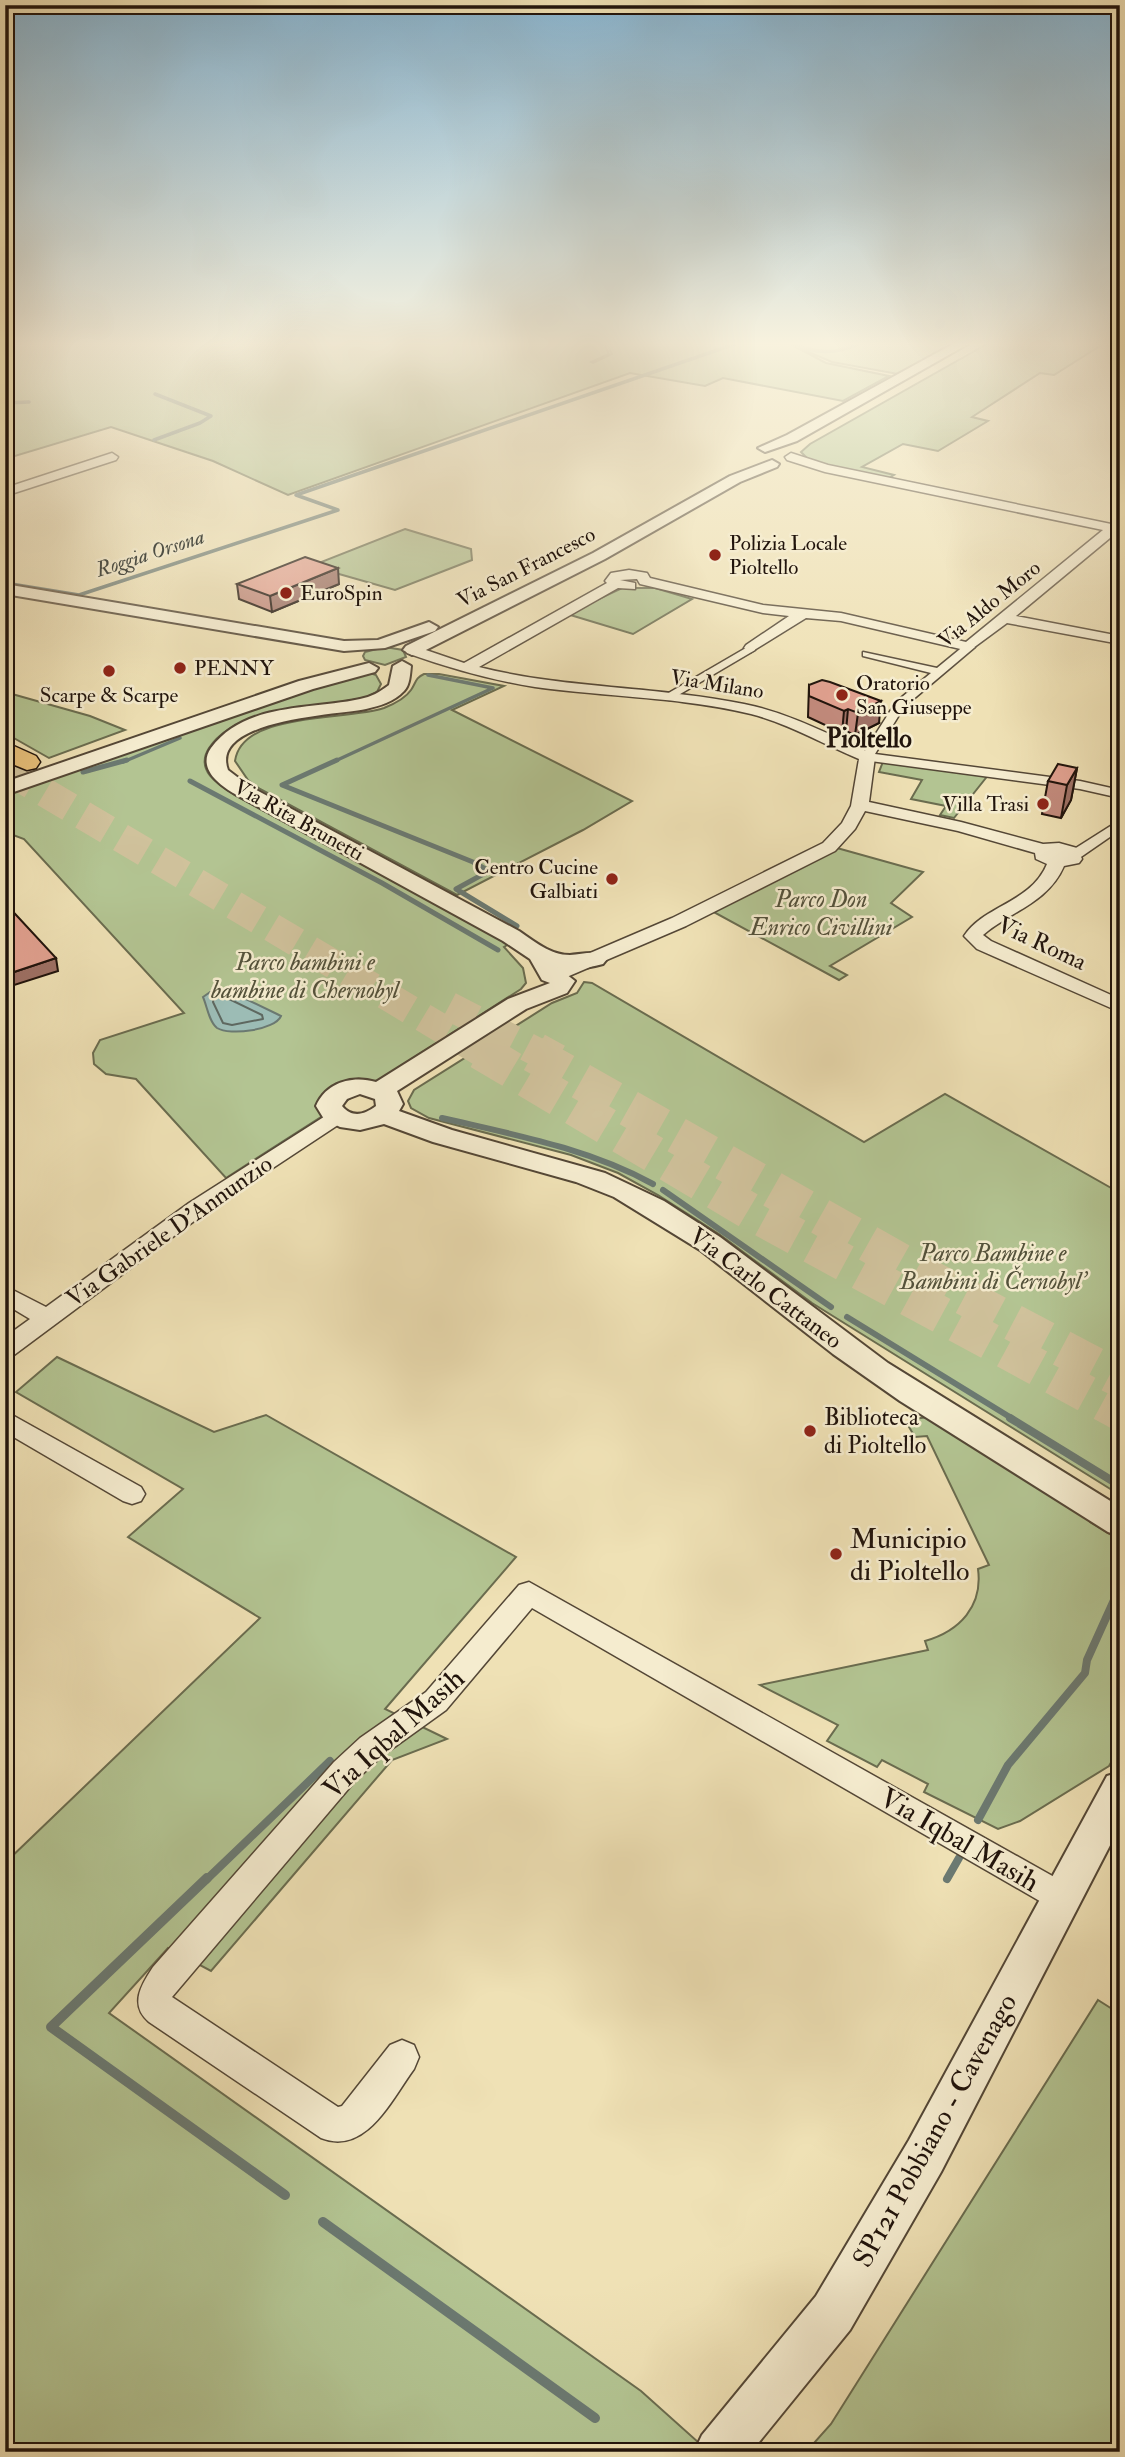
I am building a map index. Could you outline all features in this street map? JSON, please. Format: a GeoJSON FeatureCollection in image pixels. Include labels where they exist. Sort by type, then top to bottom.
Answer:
{"type":"FeatureCollection","features":[{"type":"Feature","properties":{"kind":"street"},"geometry":{"type":"LineString","coordinates":[[5,492],[106,459]]}},
{"type":"Feature","properties":{"kind":"street","name":"Via San Francesco"},"geometry":{"type":"LineString","coordinates":[[379,644],[464,612],[582,553],[733,469],[743,459]]}},
{"type":"Feature","properties":{"kind":"street"},"geometry":{"type":"LineString","coordinates":[[770,459],[1117,527]]}},
{"type":"Feature","properties":{"kind":"street","name":"Via San Francesco"},"geometry":{"type":"LineString","coordinates":[[364,663],[407,660],[735,479],[783,460]]}},
{"type":"Feature","properties":{"kind":"street","name":"Via Aldo Moro"},"geometry":{"type":"LineString","coordinates":[[867,757],[900,705],[1117,527]]}},
{"type":"Feature","properties":{"kind":"street"},"geometry":{"type":"LineString","coordinates":[[466,668],[616,584],[632,586],[645,581],[759,608],[841,617],[969,647]]}},
{"type":"Feature","properties":{"kind":"street"},"geometry":{"type":"LineString","coordinates":[[5,589],[314,643],[344,646],[401,645],[407,660],[399,685],[391,693]]}},
{"type":"Feature","properties":{"kind":"street"},"geometry":{"type":"LineString","coordinates":[[666,698],[751,648],[803,613]]}},
{"type":"Feature","properties":{"kind":"street"},"geometry":{"type":"LineString","coordinates":[[1005,618],[1120,640]]}},
{"type":"Feature","properties":{"kind":"street"},"geometry":{"type":"LineString","coordinates":[[314,643],[364,663],[393,679],[394,687],[391,693]]}},
{"type":"Feature","properties":{"kind":"street"},"geometry":{"type":"LineString","coordinates":[[364,663],[361,648],[379,644]]}},
{"type":"Feature","properties":{"kind":"street"},"geometry":{"type":"LineString","coordinates":[[867,654],[940,671]]}},
{"type":"Feature","properties":{"kind":"street","name":"Via Milano"},"geometry":{"type":"LineString","coordinates":[[407,660],[759,712],[867,757],[1080,785],[1120,794]]}},
{"type":"Feature","properties":{"kind":"street"},"geometry":{"type":"LineString","coordinates":[[9,770],[306,685],[364,663]]}},
{"type":"Feature","properties":{"kind":"street","name":"Via Rita Brunetti"},"geometry":{"type":"LineString","coordinates":[[391,693],[368,703],[279,716],[249,725],[223,745],[217,757],[218,769],[225,778],[242,790],[481,918],[544,973]]}},
{"type":"Feature","properties":{"kind":"street"},"geometry":{"type":"LineString","coordinates":[[544,973],[597,958],[679,922],[829,847],[847,830],[862,805],[867,757]]}},
{"type":"Feature","properties":{"kind":"street"},"geometry":{"type":"LineString","coordinates":[[862,805],[961,827],[1058,856]]}},
{"type":"Feature","properties":{"kind":"street","name":"Via Roma"},"geometry":{"type":"LineString","coordinates":[[1120,824],[1058,856],[1049,879],[1039,889],[1003,916],[978,928],[972,936],[984,945],[1120,1006]]}},
{"type":"Feature","properties":{"kind":"street"},"geometry":{"type":"LineString","coordinates":[[382,1102],[362,1086],[342,1090],[335,1095],[329,1106],[337,1117],[360,1122],[467,1037],[517,1004],[544,973],[563,962],[597,958]]}},
{"type":"Feature","properties":{"kind":"street","name":"Via Carlo Cattaneo"},"geometry":{"type":"LineString","coordinates":[[382,1102],[418,1129],[592,1177],[628,1192],[672,1217],[791,1304],[842,1346],[908,1391],[1120,1523]]}},
{"type":"Feature","properties":{"kind":"street","name":"Via Gabriele D'Annunzio"},"geometry":{"type":"LineString","coordinates":[[5,1349],[197,1208],[337,1117]]}},
{"type":"Feature","properties":{"kind":"street"},"geometry":{"type":"LineString","coordinates":[[5,1294],[46,1317]]}},
{"type":"Feature","properties":{"kind":"street"},"geometry":{"type":"LineString","coordinates":[[5,1420],[132,1494]]}},
{"type":"Feature","properties":{"kind":"street","name":"Via Iqbal Masih"},"geometry":{"type":"LineString","coordinates":[[402,2057],[355,2119],[348,2124],[334,2125],[161,2011],[155,2006],[155,1993],[185,1954],[345,1772],[371,1747],[436,1701],[529,1593],[1061,1897]]}},
{"type":"Feature","properties":{"kind":"street","name":"SP121 Pobbiano - Cavenago"},"geometry":{"type":"LineString","coordinates":[[719,2452],[832,2313],[925,2155],[1120,1788]]}},
{"type":"Feature","properties":{"kind":"green space"},"geometry":{"type":"Polygon","coordinates":[[[206,459],[390,459],[288,495],[206,459]]]}},
{"type":"Feature","properties":{"kind":"green space"},"geometry":{"type":"Polygon","coordinates":[[[808,459],[877,459],[862,467],[894,475],[886,480],[808,459]]]}},
{"type":"Feature","properties":{"kind":"green space"},"geometry":{"type":"Polygon","coordinates":[[[405,529],[471,549],[472,560],[395,590],[311,566],[405,529]]]}},
{"type":"Feature","properties":{"kind":"green space"},"geometry":{"type":"Polygon","coordinates":[[[622,588],[655,588],[692,599],[633,634],[567,614],[622,588]]]}},
{"type":"Feature","properties":{"kind":"green space"},"geometry":{"type":"Polygon","coordinates":[[[385,647],[403,650],[406,657],[385,665],[365,660],[365,652],[385,647]]]}},
{"type":"Feature","properties":{"kind":"green space","name":"Parco bambini e bambine di Chernobyl"},"geometry":{"type":"Polygon","coordinates":[[[370,673],[376,675],[381,684],[377,692],[367,697],[281,710],[239,723],[222,734],[209,748],[205,757],[207,771],[217,783],[238,797],[509,944],[504,947],[523,968],[526,983],[521,989],[226,1178],[136,1079],[106,1074],[94,1064],[93,1053],[100,1040],[184,1013],[24,839],[5,832],[5,791],[314,684],[370,673]]]}},
{"type":"Feature","properties":{"kind":"green space"},"geometry":{"type":"Polygon","coordinates":[[[424,674],[439,674],[504,686],[452,710],[632,801],[583,830],[457,895],[260,789],[248,780],[235,761],[242,745],[256,733],[298,721],[384,708],[406,696],[417,679],[424,674]]]}},
{"type":"Feature","properties":{"kind":"green space"},"geometry":{"type":"Polygon","coordinates":[[[5,692],[90,716],[125,730],[49,758],[5,733],[5,692]]]}},
{"type":"Feature","properties":{"kind":"green space"},"geometry":{"type":"Polygon","coordinates":[[[884,759],[989,774],[954,818],[940,815],[946,806],[911,799],[922,780],[879,772],[884,759]]]}},
{"type":"Feature","properties":{"kind":"green space","name":"Parco Don Enrico Civillini"},"geometry":{"type":"Polygon","coordinates":[[[837,848],[923,872],[891,903],[912,917],[830,966],[847,975],[839,980],[710,910],[837,848]]]}},
{"type":"Feature","properties":{"kind":"green space","name":"Parco Bambine e Bambini di Černobyl’"},"geometry":{"type":"Polygon","coordinates":[[[584,982],[592,983],[864,1142],[945,1094],[1120,1193],[1120,1495],[812,1303],[719,1234],[618,1173],[571,1155],[429,1118],[411,1108],[408,1101],[414,1090],[552,1003],[577,993],[584,982]]]}},
{"type":"Feature","properties":{"kind":"green space"},"geometry":{"type":"Polygon","coordinates":[[[57,1357],[214,1432],[266,1415],[516,1557],[385,1709],[447,1739],[392,1760],[211,1971],[168,1948],[109,2013],[641,2391],[698,2442],[690,2452],[5,2452],[5,1863],[260,1618],[128,1537],[183,1489],[16,1392],[57,1357]]]}},
{"type":"Feature","properties":{"kind":"green space"},"geometry":{"type":"Polygon","coordinates":[[[928,1417],[1086,1515],[1090,1522],[1113,1536],[1120,1535],[1120,1747],[1109,1766],[1020,1821],[998,1829],[924,1792],[928,1784],[882,1760],[877,1767],[827,1741],[838,1725],[760,1685],[928,1650],[925,1641],[949,1631],[973,1605],[979,1582],[978,1569],[989,1565],[927,1436],[915,1437],[909,1427],[914,1419],[928,1417]]]}},
{"type":"Feature","properties":{"kind":"green space"},"geometry":{"type":"Polygon","coordinates":[[[1098,2000],[1120,2014],[1120,2452],[806,2452],[831,2424],[1098,2000]]]}},
{"type":"Feature","properties":{"kind":"water"},"geometry":{"type":"Polygon","coordinates":[[[213,990],[227,990],[281,1016],[270,1025],[252,1030],[232,1031],[217,1028],[210,1018],[203,997],[213,990]]]}},
{"type":"Feature","properties":{"kind":"building"},"geometry":{"type":"Polygon","coordinates":[[[305,557],[338,568],[270,596],[237,584],[305,557]]]}},
{"type":"Feature","properties":{"kind":"building"},"geometry":{"type":"Polygon","coordinates":[[[822,680],[881,701],[858,713],[848,709],[844,711],[809,696],[809,685],[822,680]]]}},
{"type":"Feature","properties":{"kind":"building"},"geometry":{"type":"Polygon","coordinates":[[[1058,764],[1077,768],[1067,785],[1048,781],[1058,764]]]}},
{"type":"Feature","properties":{"kind":"building"},"geometry":{"type":"Polygon","coordinates":[[[5,903],[56,958],[5,975],[5,903]]]}},
{"type":"Feature","properties":{"kind":"waterway","name":"Roggia Orsona"},"geometry":{"type":"LineString","coordinates":[[5,583],[79,595],[338,510],[296,495],[402,459]]}},
{"type":"Feature","properties":{"kind":"waterway"},"geometry":{"type":"LineString","coordinates":[[333,762],[493,688],[428,675]]}},
{"type":"Feature","properties":{"kind":"waterway"},"geometry":{"type":"LineString","coordinates":[[123,762],[180,738]]}},
{"type":"Feature","properties":{"kind":"waterway"},"geometry":{"type":"LineString","coordinates":[[83,772],[127,760]]}},
{"type":"Feature","properties":{"kind":"waterway"},"geometry":{"type":"LineString","coordinates":[[337,760],[282,785],[473,862],[489,871],[456,889],[517,926]]}},
{"type":"Feature","properties":{"kind":"waterway"},"geometry":{"type":"LineString","coordinates":[[190,781],[382,883],[498,950]]}},
{"type":"Feature","properties":{"kind":"waterway"},"geometry":{"type":"LineString","coordinates":[[442,1118],[576,1152],[653,1184]]}},
{"type":"Feature","properties":{"kind":"waterway"},"geometry":{"type":"LineString","coordinates":[[663,1190],[831,1307]]}},
{"type":"Feature","properties":{"kind":"waterway"},"geometry":{"type":"LineString","coordinates":[[847,1317],[1013,1419]]}},
{"type":"Feature","properties":{"kind":"waterway"},"geometry":{"type":"LineString","coordinates":[[1010,1418],[1119,1485]]}},
{"type":"Feature","properties":{"kind":"waterway"},"geometry":{"type":"LineString","coordinates":[[978,1820],[1008,1765],[1085,1673],[1087,1660],[1115,1598]]}},
{"type":"Feature","properties":{"kind":"waterway"},"geometry":{"type":"LineString","coordinates":[[206,1880],[330,1761]]}},
{"type":"Feature","properties":{"kind":"waterway"},"geometry":{"type":"LineString","coordinates":[[947,1879],[959,1858]]}},
{"type":"Feature","properties":{"kind":"waterway"},"geometry":{"type":"LineString","coordinates":[[207,1878],[51,2027],[285,2195]]}},
{"type":"Feature","properties":{"kind":"waterway"},"geometry":{"type":"LineString","coordinates":[[323,2222],[595,2418]]}},
{"type":"Feature","properties":{"kind":"tunnel"},"geometry":{"type":"LineString","coordinates":[[7,770],[483,1053]]}},
{"type":"Feature","properties":{"kind":"tunnel"},"geometry":{"type":"LineString","coordinates":[[449,1006],[539,1053]]}},
{"type":"Feature","properties":{"kind":"tunnel"},"geometry":{"type":"LineString","coordinates":[[480,1051],[751,1212],[1120,1412]]}},
{"type":"Feature","properties":{"kind":"tunnel"},"geometry":{"type":"LineString","coordinates":[[536,1051],[556,1062]]}},
{"type":"Feature","properties":{"kind":"tunnel"},"geometry":{"type":"LineString","coordinates":[[533,1054],[931,1279],[1120,1379]]}},
{"type":"Feature","properties":{"kind":"place","name":"Polizia Locale Pioltello"},"geometry":{"type":"Point","coordinates":[715,555]}},
{"type":"Feature","properties":{"kind":"place","name":"EuroSpin"},"geometry":{"type":"Point","coordinates":[286,593]}},
{"type":"Feature","properties":{"kind":"place","name":"PENNY"},"geometry":{"type":"Point","coordinates":[180,668]}},
{"type":"Feature","properties":{"kind":"place","name":"Scarpe & Scarpe"},"geometry":{"type":"Point","coordinates":[109,671]}},
{"type":"Feature","properties":{"kind":"place","name":"Oratorio San Giuseppe"},"geometry":{"type":"Point","coordinates":[842,695]}},
{"type":"Feature","properties":{"kind":"place","name":"Villa Trasi"},"geometry":{"type":"Point","coordinates":[1043,804]}},
{"type":"Feature","properties":{"kind":"place","name":"Centro Cucine Galbiati"},"geometry":{"type":"Point","coordinates":[612,879]}},
{"type":"Feature","properties":{"kind":"place","name":"Biblioteca di Pioltello"},"geometry":{"type":"Point","coordinates":[810,1431]}},
{"type":"Feature","properties":{"kind":"place","name":"Municipio di Pioltello"},"geometry":{"type":"Point","coordinates":[836,1554]}},
{"type":"Feature","properties":{"kind":"district","name":"Pioltello"},"geometry":{"type":"Point","coordinates":[869,738]}}]}
